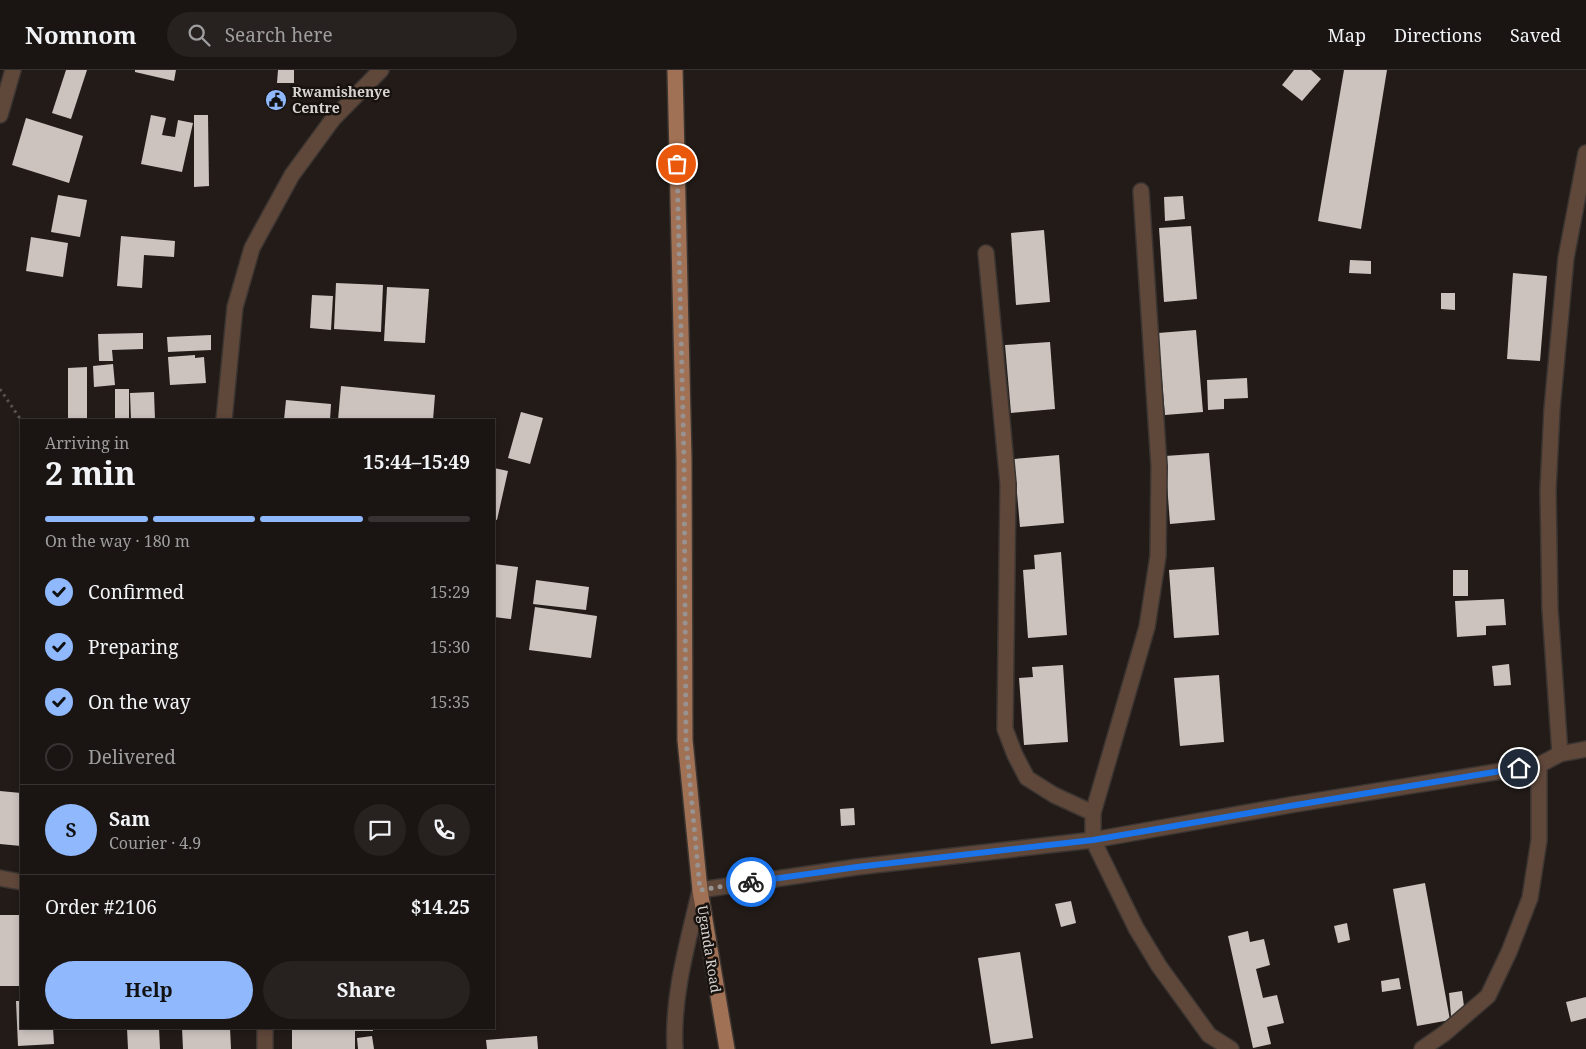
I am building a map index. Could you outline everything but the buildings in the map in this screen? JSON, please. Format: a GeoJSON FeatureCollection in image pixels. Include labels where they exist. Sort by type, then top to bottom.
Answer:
{"type":"FeatureCollection","features":[{"type":"Feature","properties":{"kind":"main road","name":"Uganda Road"},"geometry":{"type":"LineString","coordinates":[[674,70],[684,459],[686,740],[700,890],[727,1049]]}},
{"type":"Feature","properties":{"kind":"street"},"geometry":{"type":"LineString","coordinates":[[0,115],[13,70]]}},
{"type":"Feature","properties":{"kind":"street"},"geometry":{"type":"LineString","coordinates":[[224,419],[235,307],[252,248],[292,175],[333,119],[381,70]]}},
{"type":"Feature","properties":{"kind":"street"},"geometry":{"type":"LineString","coordinates":[[1560,754],[1550,608],[1548,490],[1552,409],[1566,258],[1586,153]]}},
{"type":"Feature","properties":{"kind":"street"},"geometry":{"type":"LineString","coordinates":[[1141,191],[1159,466],[1158,556],[1147,628],[1093,813],[1093,840],[1136,928],[1159,966],[1210,1035],[1232,1049]]}},
{"type":"Feature","properties":{"kind":"street"},"geometry":{"type":"LineString","coordinates":[[986,254],[1008,484],[1005,729],[1015,756],[1027,778],[1054,795],[1093,813]]}},
{"type":"Feature","properties":{"kind":"street"},"geometry":{"type":"LineString","coordinates":[[675,1049],[674,1034],[678,990],[700,890],[857,867],[1093,840],[1539,765],[1560,754],[1586,749]]}},
{"type":"Feature","properties":{"kind":"street"},"geometry":{"type":"LineString","coordinates":[[1422,1049],[1446,1033],[1488,996],[1509,952],[1530,898],[1539,840],[1539,765]]}},
{"type":"Feature","properties":{"kind":"street"},"geometry":{"type":"LineString","coordinates":[[0,878],[20,882]]}},
{"type":"Feature","properties":{"kind":"street"},"geometry":{"type":"LineString","coordinates":[[265,1029],[265,1049]]}},
{"type":"Feature","properties":{"kind":"path"},"geometry":{"type":"LineString","coordinates":[[0,389],[20,419]]}},
{"type":"Feature","properties":{"kind":"way so far"},"geometry":{"type":"LineString","coordinates":[[677,164],[684,459],[686,740],[692,820],[700,890],[751,882]]}},
{"type":"Feature","properties":{"kind":"place","name":"Rwamishenye Centre"},"geometry":{"type":"Point","coordinates":[276,100]}},
{"type":"Feature","properties":{"kind":"route"},"geometry":{"type":"LineString","coordinates":[[751,882],[857,867],[1093,840],[1519,768]]}}]}
